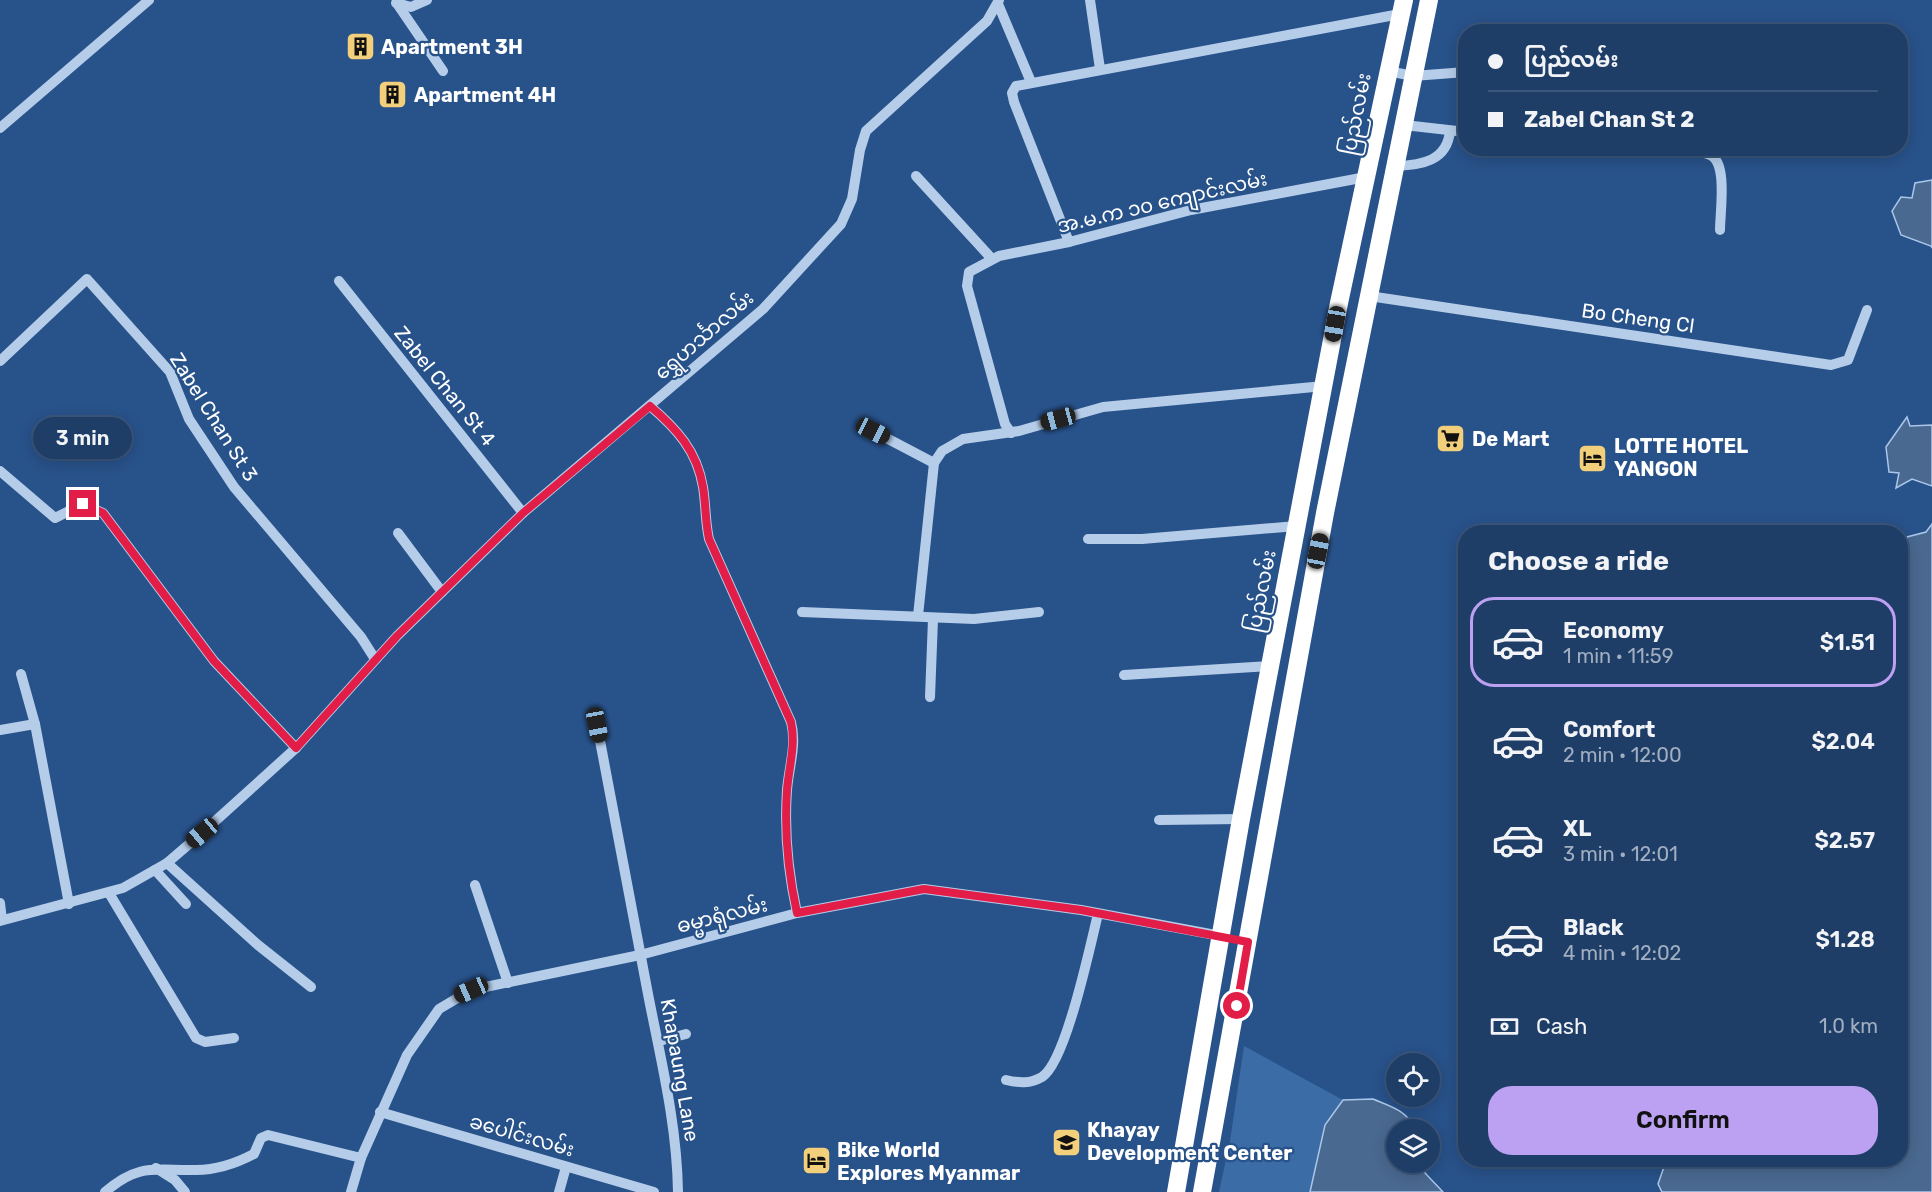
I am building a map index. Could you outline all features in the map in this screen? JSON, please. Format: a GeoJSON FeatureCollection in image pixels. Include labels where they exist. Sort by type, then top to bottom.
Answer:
{"type":"FeatureCollection","features":[{"type":"Feature","properties":{"kind":"highway"},"geometry":{"type":"LineString","coordinates":[[1202,1192],[1325,513],[1429,0]]}},
{"type":"Feature","properties":{"kind":"highway","name":"ပြည်လမ်း"},"geometry":{"type":"LineString","coordinates":[[1176,1192],[1241,819],[1298,517],[1402,7]]}},
{"type":"Feature","properties":{"kind":"highway"},"geometry":{"type":"LineString","coordinates":[[1366,177],[1394,174]]}},
{"type":"Feature","properties":{"kind":"highway"},"geometry":{"type":"LineString","coordinates":[[1298,517],[1325,513]]}},
{"type":"Feature","properties":{"kind":"highway"},"geometry":{"type":"LineString","coordinates":[[1221,936],[1248,942]]}},
{"type":"Feature","properties":{"kind":"highway"},"geometry":{"type":"LineString","coordinates":[[1213,981],[1240,987]]}},
{"type":"Feature","properties":{"kind":"street"},"geometry":{"type":"LineString","coordinates":[[0,128],[149,0]]}},
{"type":"Feature","properties":{"kind":"street"},"geometry":{"type":"LineString","coordinates":[[396,3],[411,7],[427,0]]}},
{"type":"Feature","properties":{"kind":"street"},"geometry":{"type":"LineString","coordinates":[[1090,0],[1100,69]]}},
{"type":"Feature","properties":{"kind":"street"},"geometry":{"type":"LineString","coordinates":[[998,2],[1031,82]]}},
{"type":"Feature","properties":{"kind":"street","name":"ရွှေဟင်္သာလမ်း"},"geometry":{"type":"LineString","coordinates":[[1,920],[123,888],[155,870],[167,863],[296,748],[375,660],[523,513],[763,309],[841,224],[852,199],[860,150],[866,131],[987,21],[998,2]]}},
{"type":"Feature","properties":{"kind":"street"},"geometry":{"type":"LineString","coordinates":[[396,3],[443,72]]}},
{"type":"Feature","properties":{"kind":"street"},"geometry":{"type":"LineString","coordinates":[[1069,242],[1012,93],[1016,86],[1402,7]]}},
{"type":"Feature","properties":{"kind":"street"},"geometry":{"type":"LineString","coordinates":[[1388,71],[1413,76],[1458,73]]}},
{"type":"Feature","properties":{"kind":"street"},"geometry":{"type":"LineString","coordinates":[[1404,125],[1458,132]]}},
{"type":"Feature","properties":{"kind":"street"},"geometry":{"type":"LineString","coordinates":[[1394,174],[1428,162],[1442,154],[1449,142],[1450,131]]}},
{"type":"Feature","properties":{"kind":"street"},"geometry":{"type":"LineString","coordinates":[[1711,156],[1716,158],[1721,167],[1720,230]]}},
{"type":"Feature","properties":{"kind":"street"},"geometry":{"type":"LineString","coordinates":[[916,176],[992,259]]}},
{"type":"Feature","properties":{"kind":"street","name":"အ.မ.က ၁၀ ကျောင်းလမ်း"},"geometry":{"type":"LineString","coordinates":[[1011,433],[1005,424],[967,286],[969,272],[992,259],[1069,242],[1191,210],[1366,177]]}},
{"type":"Feature","properties":{"kind":"street","name":"Zabel Chan St 3"},"geometry":{"type":"LineString","coordinates":[[0,361],[87,279],[170,372],[189,419],[234,487],[361,637],[375,660]]}},
{"type":"Feature","properties":{"kind":"street","name":"Zabel Chan St 4"},"geometry":{"type":"LineString","coordinates":[[339,280],[523,513]]}},
{"type":"Feature","properties":{"kind":"street","name":"Bo Cheng Cl"},"geometry":{"type":"LineString","coordinates":[[1369,296],[1831,364],[1848,360],[1867,310]]}},
{"type":"Feature","properties":{"kind":"street"},"geometry":{"type":"LineString","coordinates":[[918,616],[934,463],[942,451],[963,439],[1011,433],[1103,407],[1324,386]]}},
{"type":"Feature","properties":{"kind":"street"},"geometry":{"type":"LineString","coordinates":[[650,406],[672,424],[689,446],[698,465],[704,488],[704,517],[709,539],[791,722],[794,745],[787,789],[785,841],[797,913]]}},
{"type":"Feature","properties":{"kind":"street"},"geometry":{"type":"LineString","coordinates":[[873,431],[934,463]]}},
{"type":"Feature","properties":{"kind":"street"},"geometry":{"type":"LineString","coordinates":[[0,471],[55,519],[83,504],[103,513],[214,661],[296,748]]}},
{"type":"Feature","properties":{"kind":"street"},"geometry":{"type":"LineString","coordinates":[[1088,539],[1142,539],[1298,517]]}},
{"type":"Feature","properties":{"kind":"street"},"geometry":{"type":"LineString","coordinates":[[398,533],[442,592]]}},
{"type":"Feature","properties":{"kind":"street"},"geometry":{"type":"LineString","coordinates":[[802,612],[918,616],[933,619],[974,619],[1039,612]]}},
{"type":"Feature","properties":{"kind":"street"},"geometry":{"type":"LineString","coordinates":[[930,697],[933,619]]}},
{"type":"Feature","properties":{"kind":"street"},"geometry":{"type":"LineString","coordinates":[[1124,675],[1270,666]]}},
{"type":"Feature","properties":{"kind":"street"},"geometry":{"type":"LineString","coordinates":[[21,674],[35,724],[69,904]]}},
{"type":"Feature","properties":{"kind":"street"},"geometry":{"type":"LineString","coordinates":[[0,730],[35,724]]}},
{"type":"Feature","properties":{"kind":"street","name":"Khapaung Lane"},"geometry":{"type":"LineString","coordinates":[[597,725],[640,955],[659,1041],[677,1147],[678,1192]]}},
{"type":"Feature","properties":{"kind":"street"},"geometry":{"type":"LineString","coordinates":[[1159,820],[1241,819]]}},
{"type":"Feature","properties":{"kind":"street"},"geometry":{"type":"LineString","coordinates":[[167,863],[258,945],[311,987]]}},
{"type":"Feature","properties":{"kind":"street"},"geometry":{"type":"LineString","coordinates":[[155,870],[186,904]]}},
{"type":"Feature","properties":{"kind":"street"},"geometry":{"type":"LineString","coordinates":[[475,885],[508,983]]}},
{"type":"Feature","properties":{"kind":"street","name":"ဓမ္မာရုံလမ်း"},"geometry":{"type":"LineString","coordinates":[[351,1192],[361,1158],[406,1055],[439,1009],[471,990],[640,955],[797,913],[924,889],[1054,906],[1221,936]]}},
{"type":"Feature","properties":{"kind":"street"},"geometry":{"type":"LineString","coordinates":[[109,892],[196,1038],[206,1042],[234,1038]]}},
{"type":"Feature","properties":{"kind":"street"},"geometry":{"type":"LineString","coordinates":[[0,903],[1,920]]}},
{"type":"Feature","properties":{"kind":"street"},"geometry":{"type":"LineString","coordinates":[[1006,1080],[1021,1083],[1032,1081],[1043,1076],[1052,1066],[1072,1012],[1098,914]]}},
{"type":"Feature","properties":{"kind":"street"},"geometry":{"type":"LineString","coordinates":[[659,1041],[686,1034]]}},
{"type":"Feature","properties":{"kind":"street","name":"ခပေါင်းလမ်း"},"geometry":{"type":"LineString","coordinates":[[380,1112],[654,1192]]}},
{"type":"Feature","properties":{"kind":"street"},"geometry":{"type":"LineString","coordinates":[[105,1192],[135,1173],[156,1168],[196,1170],[238,1163],[254,1154],[261,1138],[268,1135],[361,1158]]}},
{"type":"Feature","properties":{"kind":"street"},"geometry":{"type":"LineString","coordinates":[[560,1192],[566,1167]]}},
{"type":"Feature","properties":{"kind":"street"},"geometry":{"type":"LineString","coordinates":[[156,1168],[176,1180],[185,1192]]}},
{"type":"Feature","properties":{"kind":"shaded area"},"geometry":{"type":"Polygon","coordinates":[[[1932,180],[1932,248],[1901,235],[1892,211],[1901,197],[1912,198],[1915,183],[1932,180]]]}},
{"type":"Feature","properties":{"kind":"shaded area"},"geometry":{"type":"Polygon","coordinates":[[[1907,417],[1910,426],[1932,425],[1932,486],[1912,479],[1896,488],[1899,473],[1889,472],[1886,447],[1907,417]]]}},
{"type":"Feature","properties":{"kind":"shaded area"},"geometry":{"type":"Polygon","coordinates":[[[1932,524],[1932,1192],[1662,1192],[1658,1184],[1664,1167],[1908,1167],[1908,537],[1926,532],[1932,524]]]}},
{"type":"Feature","properties":{"kind":"shaded area"},"geometry":{"type":"Polygon","coordinates":[[[1244,1046],[1343,1100],[1325,1125],[1310,1192],[1219,1192],[1230,1141],[1244,1046]]]}},
{"type":"Feature","properties":{"kind":"shaded area"},"geometry":{"type":"Polygon","coordinates":[[[1373,1099],[1403,1113],[1409,1119],[1386,1119],[1386,1173],[1425,1173],[1443,1192],[1310,1192],[1325,1125],[1343,1100],[1373,1099]]]}},
{"type":"Feature","properties":{"kind":"place","name":"Apartment 3H"},"geometry":{"type":"Point","coordinates":[360,47]}},
{"type":"Feature","properties":{"kind":"place","name":"Apartment 4H"},"geometry":{"type":"Point","coordinates":[393,95]}},
{"type":"Feature","properties":{"kind":"place","name":"De Mart"},"geometry":{"type":"Point","coordinates":[1451,439]}},
{"type":"Feature","properties":{"kind":"place","name":"LOTTE HOTEL YANGON"},"geometry":{"type":"Point","coordinates":[1593,458]}},
{"type":"Feature","properties":{"kind":"place","name":"Khayay Development Center"},"geometry":{"type":"Point","coordinates":[1066,1142]}},
{"type":"Feature","properties":{"kind":"place","name":"Bike World Explores Myanmar"},"geometry":{"type":"Point","coordinates":[816,1161]}},
{"type":"Feature","properties":{"kind":"route"},"geometry":{"type":"LineString","coordinates":[[83,504],[103,513],[214,661],[296,748],[397,636],[523,513],[650,406],[672,424],[689,446],[698,465],[704,488],[704,517],[709,539],[791,722],[794,745],[788,776],[785,841],[797,913],[908,890],[924,889],[1081,910],[1221,936],[1248,942],[1237,1006]]}}]}
